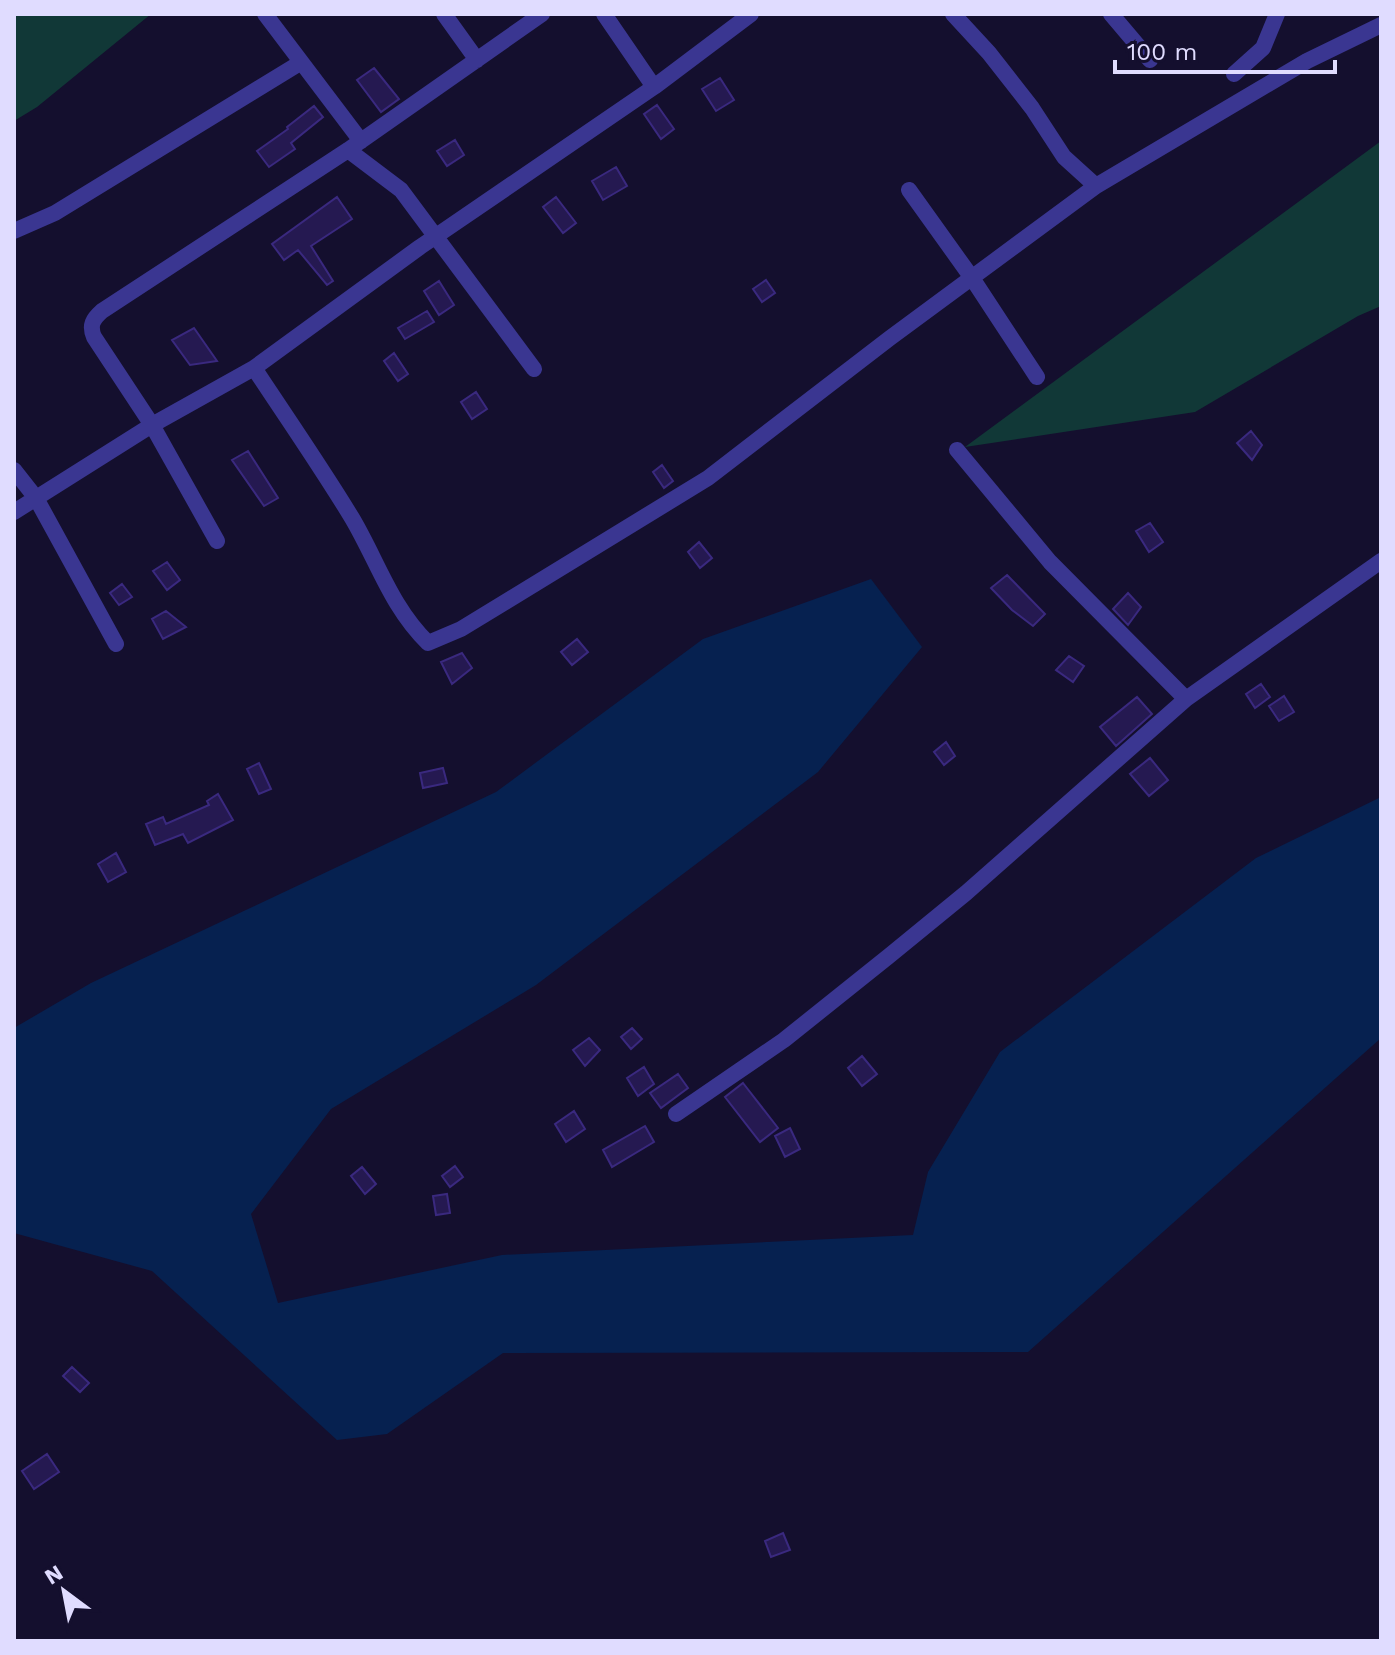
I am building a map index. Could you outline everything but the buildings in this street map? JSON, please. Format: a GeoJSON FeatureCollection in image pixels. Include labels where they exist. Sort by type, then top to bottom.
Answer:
{"type":"FeatureCollection","features":[{"type":"Feature","properties":{"kind":"street"},"geometry":{"type":"LineString","coordinates":[[265,14],[354,146],[401,190],[534,369]]}},
{"type":"Feature","properties":{"kind":"street"},"geometry":{"type":"LineString","coordinates":[[444,14],[477,60]]}},
{"type":"Feature","properties":{"kind":"street"},"geometry":{"type":"LineString","coordinates":[[217,541],[152,425],[94,337],[91,329],[96,316],[354,146],[542,14]]}},
{"type":"Feature","properties":{"kind":"street"},"geometry":{"type":"LineString","coordinates":[[604,14],[654,87]]}},
{"type":"Feature","properties":{"kind":"street"},"geometry":{"type":"LineString","coordinates":[[14,512],[152,425],[254,368],[435,237],[654,87],[751,14]]}},
{"type":"Feature","properties":{"kind":"street"},"geometry":{"type":"LineString","coordinates":[[953,14],[989,53],[1032,108],[1064,157],[1096,186]]}},
{"type":"Feature","properties":{"kind":"street"},"geometry":{"type":"LineString","coordinates":[[1111,14],[1150,60]]}},
{"type":"Feature","properties":{"kind":"street"},"geometry":{"type":"LineString","coordinates":[[1234,74],[1263,48],[1277,14]]}},
{"type":"Feature","properties":{"kind":"street"},"geometry":{"type":"LineString","coordinates":[[254,368],[353,519],[380,576],[409,624],[428,643],[461,629],[708,478],[1096,186],[1307,61],[1381,25]]}},
{"type":"Feature","properties":{"kind":"street"},"geometry":{"type":"LineString","coordinates":[[14,231],[55,213],[300,63]]}},
{"type":"Feature","properties":{"kind":"street"},"geometry":{"type":"LineString","coordinates":[[909,190],[1037,377]]}},
{"type":"Feature","properties":{"kind":"street"},"geometry":{"type":"LineString","coordinates":[[957,450],[1050,562],[1186,699]]}},
{"type":"Feature","properties":{"kind":"street"},"geometry":{"type":"LineString","coordinates":[[14,470],[36,498],[116,644]]}},
{"type":"Feature","properties":{"kind":"street"},"geometry":{"type":"LineString","coordinates":[[676,1114],[784,1040],[889,956],[966,893],[1186,699],[1381,561]]}},
{"type":"Feature","properties":{"kind":"green space"},"geometry":{"type":"Polygon","coordinates":[[[14,14],[151,14],[37,107],[14,121],[14,14]]]}},
{"type":"Feature","properties":{"kind":"green space"},"geometry":{"type":"Polygon","coordinates":[[[1381,141],[1381,306],[1358,316],[1195,412],[965,447],[1381,141]]]}},
{"type":"Feature","properties":{"kind":"water"},"geometry":{"type":"Polygon","coordinates":[[[871,579],[922,647],[818,772],[536,985],[331,1109],[251,1214],[278,1303],[502,1255],[913,1235],[928,1172],[1000,1052],[1256,858],[1381,797],[1381,1038],[1028,1352],[503,1353],[387,1434],[337,1440],[152,1271],[14,1233],[14,1028],[91,983],[496,792],[703,639],[871,579]]]}}]}
